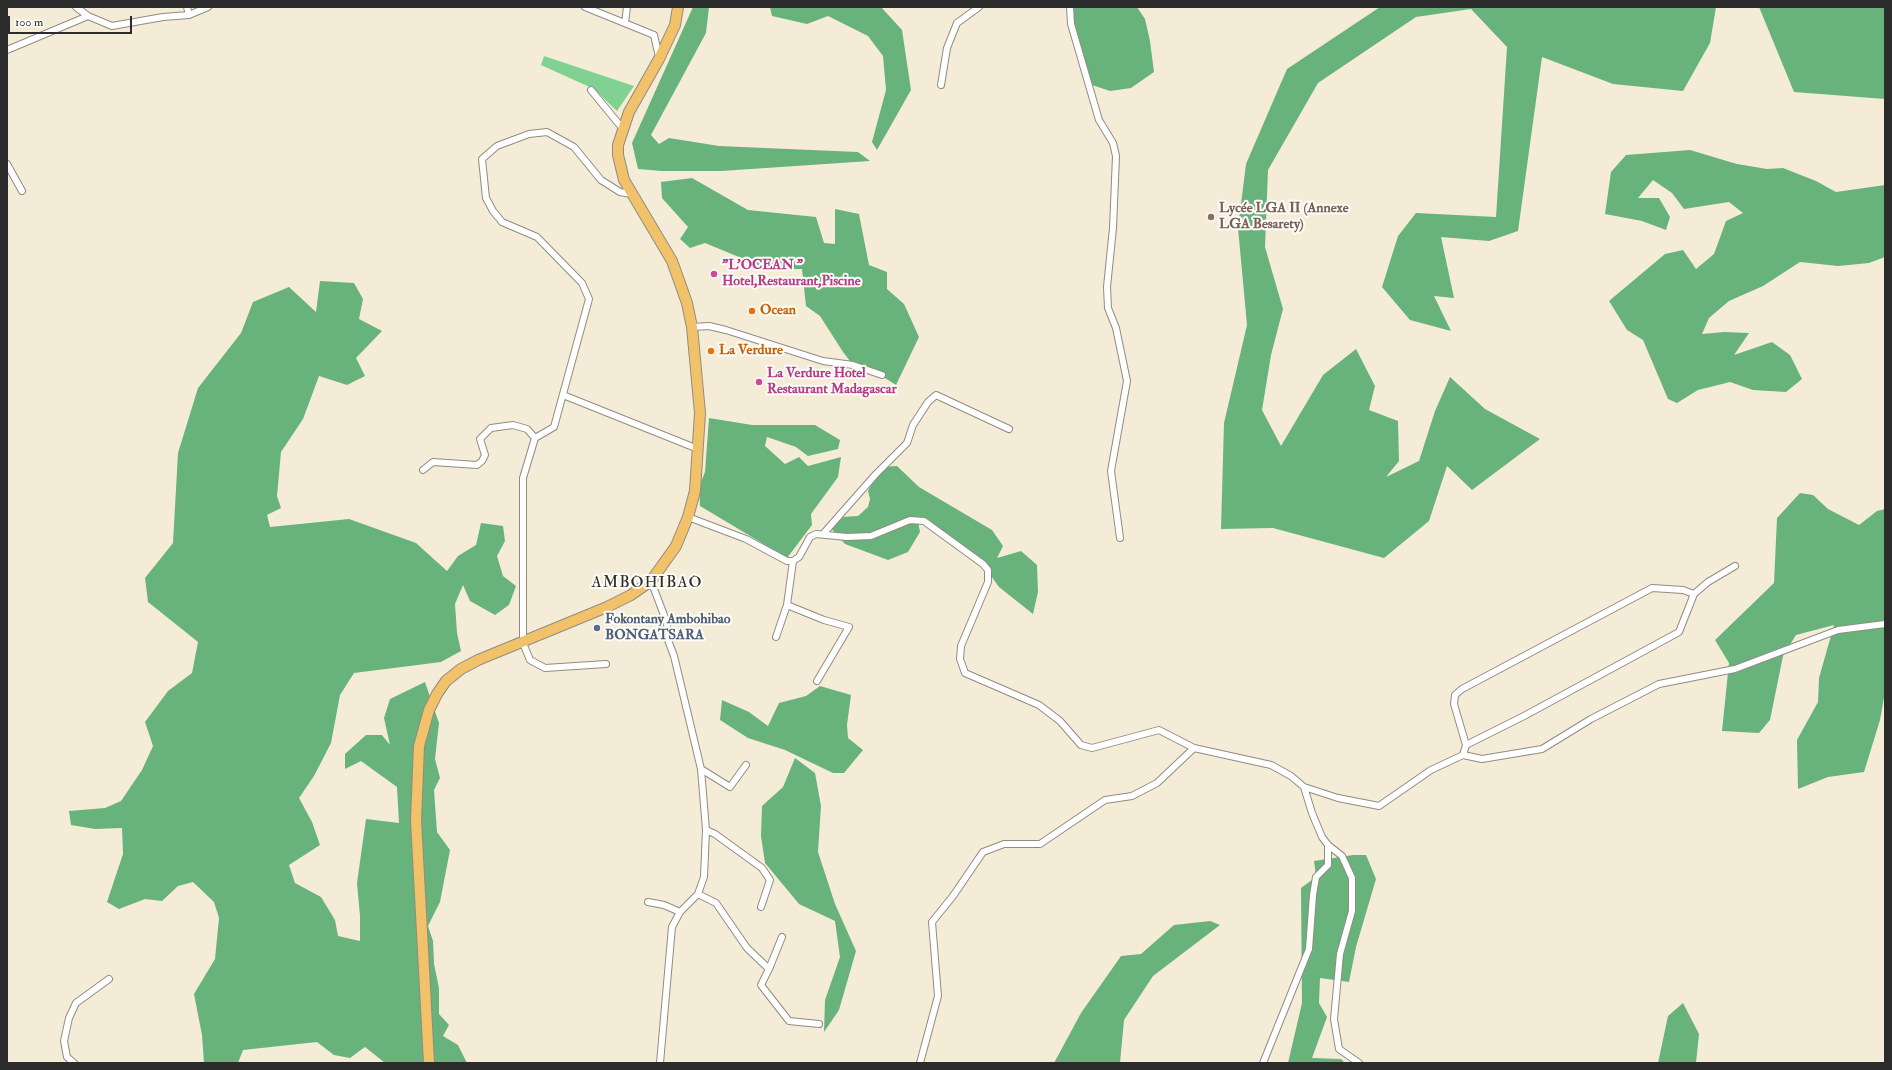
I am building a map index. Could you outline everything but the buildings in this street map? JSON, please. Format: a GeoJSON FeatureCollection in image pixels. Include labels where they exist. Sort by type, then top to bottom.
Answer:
{"type":"FeatureCollection","features":[{"type":"Feature","properties":{"kind":"main road"},"geometry":{"type":"LineString","coordinates":[[429,1063],[416,820],[417,765],[423,727],[437,694],[446,682],[461,670],[478,660],[607,608],[631,595],[651,581],[676,546],[688,517],[695,491],[700,413],[692,327],[687,303],[672,262],[631,194],[624,180],[618,160],[618,145],[629,112],[659,59],[675,25],[678,7]]}},
{"type":"Feature","properties":{"kind":"street"},"geometry":{"type":"LineString","coordinates":[[76,7],[88,16],[112,26],[162,17],[189,15],[208,7]]}},
{"type":"Feature","properties":{"kind":"street"},"geometry":{"type":"LineString","coordinates":[[188,7],[189,15]]}},
{"type":"Feature","properties":{"kind":"street"},"geometry":{"type":"LineString","coordinates":[[585,7],[654,35],[659,59]]}},
{"type":"Feature","properties":{"kind":"street"},"geometry":{"type":"LineString","coordinates":[[625,23],[627,7]]}},
{"type":"Feature","properties":{"kind":"street"},"geometry":{"type":"LineString","coordinates":[[941,85],[947,48],[956,23],[979,7]]}},
{"type":"Feature","properties":{"kind":"street"},"geometry":{"type":"LineString","coordinates":[[1070,7],[1071,24],[1099,120],[1113,143],[1116,156],[1113,228],[1107,287],[1108,308],[1116,328],[1127,381],[1110,471],[1120,538]]}},
{"type":"Feature","properties":{"kind":"street"},"geometry":{"type":"LineString","coordinates":[[7,50],[88,16]]}},
{"type":"Feature","properties":{"kind":"street"},"geometry":{"type":"LineString","coordinates":[[591,90],[623,129]]}},
{"type":"Feature","properties":{"kind":"street"},"geometry":{"type":"LineString","coordinates":[[606,664],[545,668],[530,660],[523,643],[523,478],[535,438],[554,427],[589,299],[582,284],[537,237],[502,222],[492,212],[486,198],[482,159],[497,146],[529,134],[547,132],[574,147],[601,180],[620,192],[631,194]]}},
{"type":"Feature","properties":{"kind":"street"},"geometry":{"type":"LineString","coordinates":[[7,164],[22,191]]}},
{"type":"Feature","properties":{"kind":"street"},"geometry":{"type":"LineString","coordinates":[[692,327],[709,326],[726,330],[823,361],[853,365],[882,375]]}},
{"type":"Feature","properties":{"kind":"street"},"geometry":{"type":"LineString","coordinates":[[563,395],[698,449]]}},
{"type":"Feature","properties":{"kind":"street"},"geometry":{"type":"LineString","coordinates":[[823,534],[876,474],[907,443],[913,425],[928,402],[936,395],[1009,429]]}},
{"type":"Feature","properties":{"kind":"street"},"geometry":{"type":"LineString","coordinates":[[423,470],[433,462],[477,465],[482,461],[485,455],[480,439],[491,428],[513,425],[527,429],[535,438]]}},
{"type":"Feature","properties":{"kind":"street"},"geometry":{"type":"LineString","coordinates":[[688,517],[746,539],[787,561],[793,561],[799,557],[810,537],[816,534],[846,537],[871,536],[910,520],[924,521],[983,564],[988,570],[988,582],[961,646],[960,659],[965,673],[1039,705],[1060,721],[1081,745],[1092,748],[1159,730],[1194,748],[1271,765],[1290,776],[1304,787],[1338,798],[1379,806],[1431,770],[1463,755],[1482,759],[1542,749],[1591,719],[1659,684],[1735,669],[1838,630],[1885,624]]}},
{"type":"Feature","properties":{"kind":"street"},"geometry":{"type":"LineString","coordinates":[[776,637],[787,605],[793,561]]}},
{"type":"Feature","properties":{"kind":"street"},"geometry":{"type":"LineString","coordinates":[[1466,745],[1545,705],[1679,632],[1694,594],[1708,582],[1735,566]]}},
{"type":"Feature","properties":{"kind":"street"},"geometry":{"type":"LineString","coordinates":[[651,581],[667,622],[668,640],[674,656],[701,770],[706,830],[704,877],[698,894],[680,912],[672,927],[660,1063]]}},
{"type":"Feature","properties":{"kind":"street"},"geometry":{"type":"LineString","coordinates":[[1463,755],[1466,745],[1454,704],[1455,695],[1462,689],[1652,588],[1683,590],[1694,594]]}},
{"type":"Feature","properties":{"kind":"street"},"geometry":{"type":"LineString","coordinates":[[787,605],[824,620],[849,627],[817,681]]}},
{"type":"Feature","properties":{"kind":"street"},"geometry":{"type":"LineString","coordinates":[[920,1063],[938,996],[932,922],[953,896],[982,852],[1004,844],[1040,844],[1105,800],[1132,796],[1157,784],[1194,748]]}},
{"type":"Feature","properties":{"kind":"street"},"geometry":{"type":"LineString","coordinates":[[701,770],[730,786],[746,765]]}},
{"type":"Feature","properties":{"kind":"street"},"geometry":{"type":"LineString","coordinates":[[1304,787],[1312,813],[1322,837],[1328,845],[1342,856],[1352,878],[1352,911],[1340,954],[1334,1019],[1339,1049],[1358,1063]]}},
{"type":"Feature","properties":{"kind":"street"},"geometry":{"type":"LineString","coordinates":[[706,830],[715,834],[762,868],[770,880],[761,907]]}},
{"type":"Feature","properties":{"kind":"street"},"geometry":{"type":"LineString","coordinates":[[1263,1063],[1309,949],[1313,895],[1316,877],[1328,865],[1328,845]]}},
{"type":"Feature","properties":{"kind":"street"},"geometry":{"type":"LineString","coordinates":[[698,894],[716,903],[747,948],[769,969]]}},
{"type":"Feature","properties":{"kind":"street"},"geometry":{"type":"LineString","coordinates":[[648,902],[664,905],[680,912]]}},
{"type":"Feature","properties":{"kind":"street"},"geometry":{"type":"LineString","coordinates":[[782,937],[761,985],[789,1021],[819,1024]]}},
{"type":"Feature","properties":{"kind":"street"},"geometry":{"type":"LineString","coordinates":[[74,1063],[67,1057],[64,1041],[71,1013],[76,1003],[109,979]]}},
{"type":"Feature","properties":{"kind":"green space"},"geometry":{"type":"Polygon","coordinates":[[[693,7],[709,7],[706,33],[651,135],[659,144],[669,138],[719,146],[858,152],[870,161],[721,171],[662,171],[638,169],[632,143],[693,7]]]}},
{"type":"Feature","properties":{"kind":"green space"},"geometry":{"type":"Polygon","coordinates":[[[770,7],[881,7],[902,30],[911,90],[877,150],[872,142],[886,90],[883,56],[868,36],[828,16],[807,24],[772,16],[770,7]]]}},
{"type":"Feature","properties":{"kind":"green space"},"geometry":{"type":"Polygon","coordinates":[[[1070,7],[1137,7],[1145,19],[1150,41],[1154,72],[1131,88],[1110,91],[1089,84],[1070,7]]]}},
{"type":"Feature","properties":{"kind":"green space"},"geometry":{"type":"Polygon","coordinates":[[[1380,7],[1716,7],[1710,43],[1683,91],[1613,84],[1542,57],[1518,231],[1489,241],[1441,237],[1454,298],[1434,296],[1451,331],[1410,320],[1382,287],[1398,236],[1416,213],[1496,217],[1507,47],[1471,9],[1416,17],[1318,83],[1268,170],[1265,247],[1283,309],[1271,355],[1262,410],[1281,446],[1323,375],[1356,349],[1375,386],[1369,410],[1398,421],[1399,461],[1386,477],[1419,461],[1435,411],[1450,377],[1485,409],[1540,439],[1472,490],[1447,466],[1429,521],[1384,558],[1273,528],[1221,529],[1224,423],[1247,325],[1238,228],[1246,164],[1287,69],[1380,7]]]}},
{"type":"Feature","properties":{"kind":"green space"},"geometry":{"type":"Polygon","coordinates":[[[1759,7],[1885,7],[1885,99],[1794,92],[1759,7]]]}},
{"type":"Feature","properties":{"kind":"green space"},"geometry":{"type":"Polygon","coordinates":[[[544,56],[634,86],[617,111],[594,89],[541,65],[544,56]]]}},
{"type":"Feature","properties":{"kind":"green space"},"geometry":{"type":"Polygon","coordinates":[[[1690,150],[1737,164],[1767,169],[1783,168],[1816,181],[1836,192],[1885,185],[1885,257],[1869,263],[1838,266],[1800,262],[1763,286],[1729,301],[1709,318],[1702,334],[1724,332],[1749,333],[1734,355],[1772,342],[1790,355],[1802,379],[1786,392],[1753,390],[1730,382],[1698,390],[1677,403],[1668,399],[1643,340],[1627,330],[1609,301],[1665,254],[1683,250],[1696,269],[1714,254],[1726,221],[1743,213],[1729,202],[1684,209],[1672,193],[1653,180],[1638,198],[1659,198],[1670,217],[1666,230],[1642,221],[1605,214],[1611,172],[1626,155],[1690,150]]]}},
{"type":"Feature","properties":{"kind":"green space"},"geometry":{"type":"Polygon","coordinates":[[[692,178],[748,210],[816,217],[824,243],[835,244],[835,209],[859,214],[869,265],[887,272],[887,289],[904,304],[919,337],[896,385],[877,373],[853,365],[820,316],[806,306],[802,269],[768,269],[705,243],[690,248],[680,239],[688,227],[662,198],[661,182],[692,178]]]}},
{"type":"Feature","properties":{"kind":"green space"},"geometry":{"type":"Polygon","coordinates":[[[320,281],[354,283],[363,299],[359,319],[382,331],[356,358],[365,376],[347,385],[319,376],[303,419],[281,452],[277,496],[281,508],[267,515],[270,527],[349,519],[416,543],[447,571],[458,556],[476,545],[481,523],[503,526],[505,541],[497,556],[503,576],[516,586],[509,605],[495,615],[470,601],[463,585],[455,604],[457,633],[461,651],[441,662],[354,673],[340,695],[331,743],[314,776],[299,798],[312,822],[320,845],[289,865],[295,883],[321,897],[335,920],[338,936],[360,941],[360,916],[357,883],[366,819],[399,823],[397,787],[361,761],[345,769],[345,754],[366,735],[382,735],[390,745],[384,718],[390,699],[425,682],[439,723],[435,759],[440,778],[434,790],[437,832],[450,850],[440,902],[428,926],[433,941],[434,964],[439,988],[439,1014],[449,1025],[443,1036],[458,1045],[467,1063],[385,1063],[365,1047],[350,1058],[334,1055],[317,1042],[243,1050],[238,1063],[204,1063],[202,1035],[194,994],[215,959],[219,918],[214,902],[193,882],[178,886],[162,901],[145,899],[119,909],[107,902],[123,854],[122,828],[95,829],[71,825],[69,811],[105,808],[121,801],[142,770],[153,746],[145,722],[168,691],[192,673],[198,642],[148,602],[145,578],[173,543],[178,453],[198,388],[241,333],[253,302],[289,287],[316,312],[320,281]]]}},
{"type":"Feature","properties":{"kind":"green space"},"geometry":{"type":"Polygon","coordinates":[[[709,418],[752,425],[815,425],[840,440],[838,449],[808,456],[796,447],[767,437],[765,446],[785,464],[799,457],[808,466],[841,457],[838,477],[811,514],[812,525],[787,558],[700,506],[699,487],[705,472],[709,418]]]}},
{"type":"Feature","properties":{"kind":"green space"},"geometry":{"type":"Polygon","coordinates":[[[897,466],[919,487],[992,530],[1003,546],[997,558],[1021,551],[1037,565],[1038,592],[1033,614],[999,587],[986,569],[917,516],[920,532],[908,552],[888,560],[845,544],[828,525],[842,517],[858,516],[868,507],[870,499],[868,491],[880,467],[897,466]]]}},
{"type":"Feature","properties":{"kind":"green space"},"geometry":{"type":"Polygon","coordinates":[[[1800,493],[1813,495],[1828,509],[1859,525],[1877,511],[1885,509],[1885,692],[1880,720],[1864,772],[1828,777],[1798,789],[1797,740],[1818,702],[1819,678],[1834,625],[1796,635],[1783,656],[1770,720],[1759,733],[1722,731],[1729,663],[1715,640],[1774,583],[1777,518],[1800,493]]]}},
{"type":"Feature","properties":{"kind":"green space"},"geometry":{"type":"Polygon","coordinates":[[[820,686],[851,695],[847,725],[848,738],[863,750],[844,773],[833,773],[785,750],[748,738],[720,720],[722,700],[749,712],[768,726],[779,703],[806,696],[820,686]]]}},
{"type":"Feature","properties":{"kind":"green space"},"geometry":{"type":"Polygon","coordinates":[[[795,758],[815,773],[821,806],[818,852],[835,904],[856,951],[839,1010],[824,1032],[825,1000],[840,957],[835,921],[799,904],[765,863],[761,836],[762,806],[783,787],[795,758]]]}},
{"type":"Feature","properties":{"kind":"green space"},"geometry":{"type":"Polygon","coordinates":[[[1353,855],[1366,855],[1376,879],[1356,947],[1349,982],[1320,978],[1319,1003],[1327,1017],[1312,1058],[1341,1059],[1345,1063],[1288,1063],[1302,1003],[1301,888],[1316,877],[1314,861],[1353,855]]]}},
{"type":"Feature","properties":{"kind":"green space"},"geometry":{"type":"Polygon","coordinates":[[[1210,921],[1220,925],[1153,976],[1124,1020],[1120,1063],[1054,1063],[1081,1013],[1121,956],[1141,954],[1174,925],[1210,921]]]}},
{"type":"Feature","properties":{"kind":"green space"},"geometry":{"type":"Polygon","coordinates":[[[1683,1003],[1699,1034],[1696,1063],[1658,1063],[1668,1016],[1683,1003]]]}},
{"type":"Feature","properties":{"kind":"place","name":"Lycée LGA II (Annexe LGA Besarety)"},"geometry":{"type":"Point","coordinates":[1211,217]}},
{"type":"Feature","properties":{"kind":"place","name":"\"L'OCEAN \" Hotel,Restaurant,Piscine"},"geometry":{"type":"Point","coordinates":[714,274]}},
{"type":"Feature","properties":{"kind":"place","name":"Ocean"},"geometry":{"type":"Point","coordinates":[752,311]}},
{"type":"Feature","properties":{"kind":"place","name":"La Verdure"},"geometry":{"type":"Point","coordinates":[711,351]}},
{"type":"Feature","properties":{"kind":"place","name":"La Verdure Hotel Restaurant Madagascar"},"geometry":{"type":"Point","coordinates":[759,382]}},
{"type":"Feature","properties":{"kind":"place","name":"Fokontany Ambohibao BONGATSARA"},"geometry":{"type":"Point","coordinates":[597,628]}},
{"type":"Feature","properties":{"kind":"district","name":"AMBOHIBAO"},"geometry":{"type":"Point","coordinates":[647,584]}}]}
